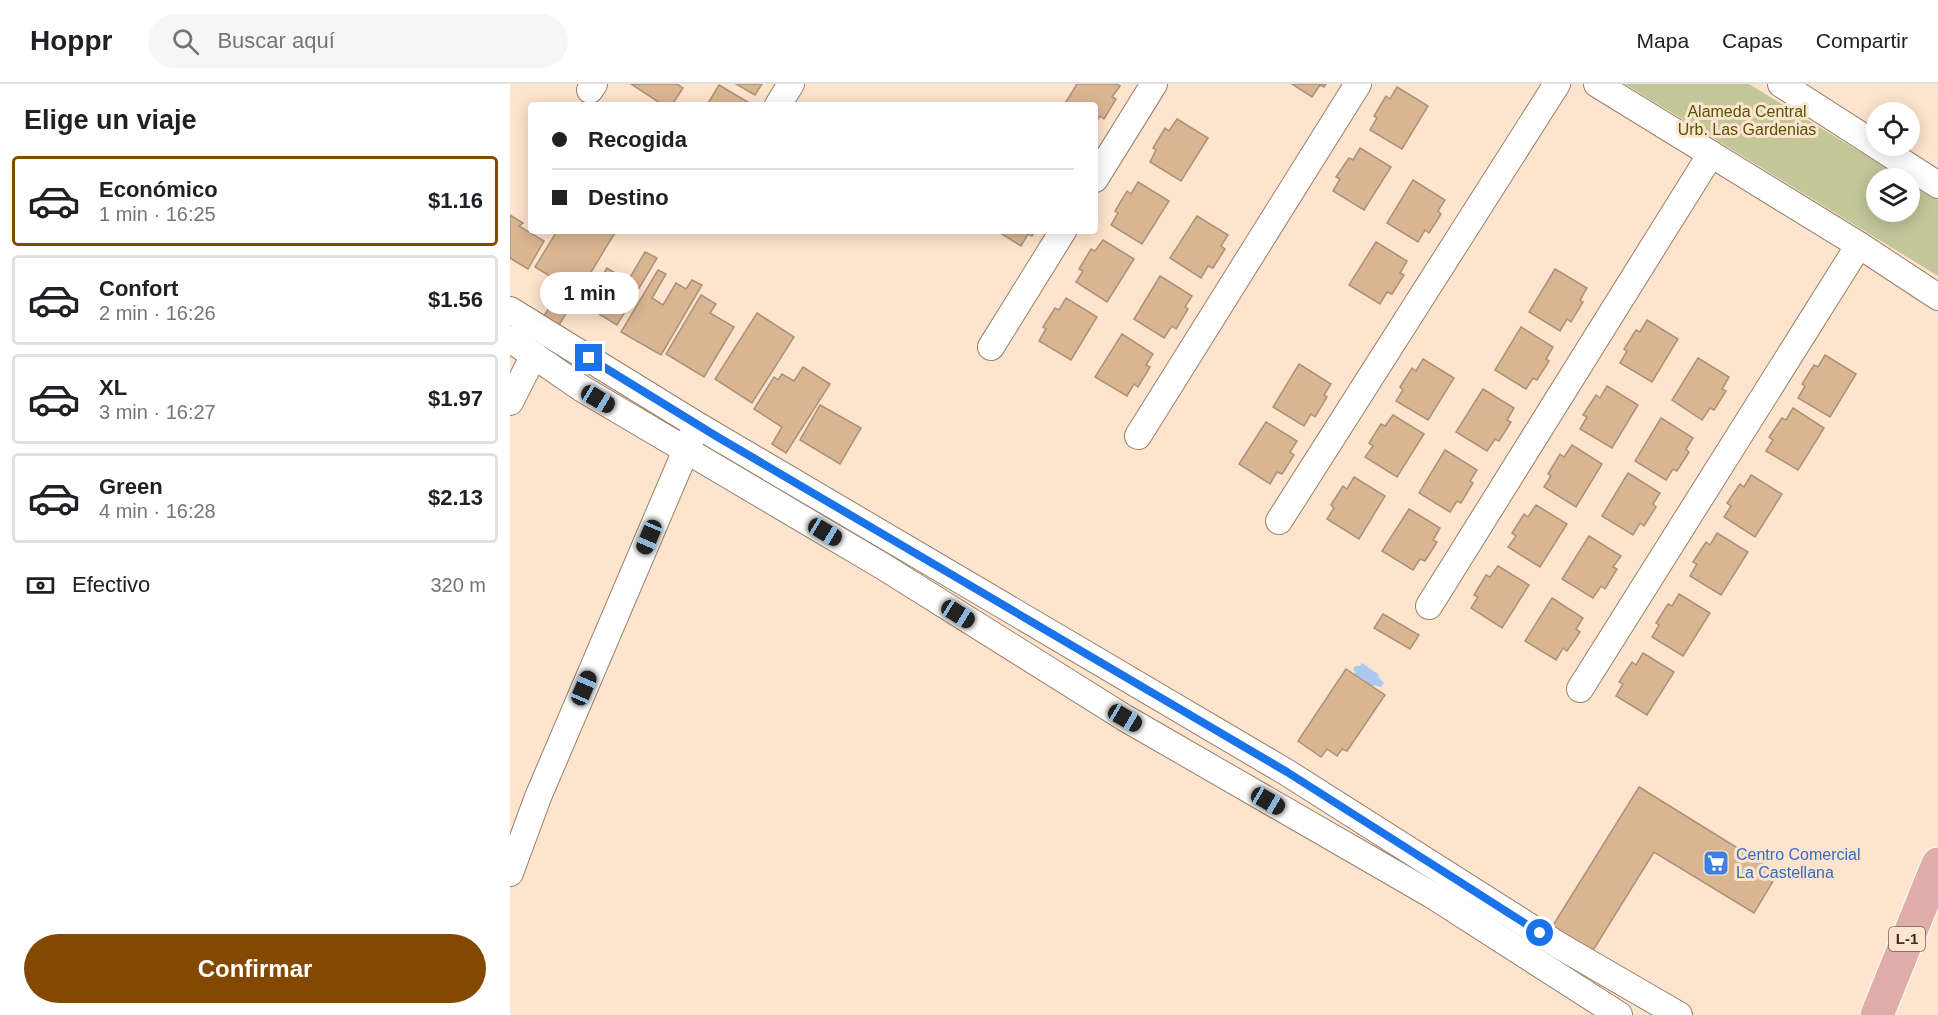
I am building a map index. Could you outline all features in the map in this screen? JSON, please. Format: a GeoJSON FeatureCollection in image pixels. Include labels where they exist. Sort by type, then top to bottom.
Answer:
{"type":"FeatureCollection","features":[{"type":"Feature","properties":{"kind":"main road","name":"L-1"},"geometry":{"type":"LineString","coordinates":[[1877,1015],[1938,864]]}},
{"type":"Feature","properties":{"kind":"street"},"geometry":{"type":"LineString","coordinates":[[780,102],[791,84]]}},
{"type":"Feature","properties":{"kind":"street"},"geometry":{"type":"LineString","coordinates":[[1098,174],[1154,84]]}},
{"type":"Feature","properties":{"kind":"street"},"geometry":{"type":"LineString","coordinates":[[1138,436],[1358,84]]}},
{"type":"Feature","properties":{"kind":"street"},"geometry":{"type":"LineString","coordinates":[[1279,521],[1557,84]]}},
{"type":"Feature","properties":{"kind":"street"},"geometry":{"type":"LineString","coordinates":[[1596,84],[1859,245],[1938,297]]}},
{"type":"Feature","properties":{"kind":"street"},"geometry":{"type":"LineString","coordinates":[[1781,84],[1938,185]]}},
{"type":"Feature","properties":{"kind":"street"},"geometry":{"type":"LineString","coordinates":[[1429,606],[1712,154]]}},
{"type":"Feature","properties":{"kind":"street"},"geometry":{"type":"LineString","coordinates":[[991,347],[1061,234]]}},
{"type":"Feature","properties":{"kind":"street"},"geometry":{"type":"LineString","coordinates":[[1580,689],[1859,245]]}},
{"type":"Feature","properties":{"kind":"street"},"geometry":{"type":"LineString","coordinates":[[510,310],[697,425],[1287,772],[1560,946],[1679,1015]]}},
{"type":"Feature","properties":{"kind":"street"},"geometry":{"type":"LineString","coordinates":[[510,339],[581,388],[884,567],[1125,718],[1432,895],[1619,1015]]}},
{"type":"Feature","properties":{"kind":"street"},"geometry":{"type":"LineString","coordinates":[[510,402],[534,355]]}},
{"type":"Feature","properties":{"kind":"street"},"geometry":{"type":"LineString","coordinates":[[510,873],[537,797],[697,425]]}},
{"type":"Feature","properties":{"kind":"street"},"geometry":{"type":"LineString","coordinates":[[958,614],[973,587]]}},
{"type":"Feature","properties":{"kind":"green space","name":"Alameda Central Urb. Las Gardenias"},"geometry":{"type":"Polygon","coordinates":[[[1625,84],[1749,84],[1887,168],[1866,168],[1866,222],[1920,222],[1920,189],[1938,200],[1938,276],[1625,84]]]}},
{"type":"Feature","properties":{"kind":"water"},"geometry":{"type":"Polygon","coordinates":[[[1362,663],[1379,675],[1378,677],[1384,683],[1381,687],[1374,685],[1372,687],[1354,674],[1355,666],[1360,666],[1362,663]]]}},
{"type":"Feature","properties":{"kind":"building"},"geometry":{"type":"Polygon","coordinates":[[[631,84],[677,84],[683,88],[674,102],[658,102],[631,84]]]}},
{"type":"Feature","properties":{"kind":"building"},"geometry":{"type":"Polygon","coordinates":[[[736,84],[762,84],[755,95],[736,84]]]}},
{"type":"Feature","properties":{"kind":"building"},"geometry":{"type":"Polygon","coordinates":[[[1077,84],[1117,84],[1120,86],[1112,97],[1116,99],[1104,119],[1100,116],[1098,119],[1098,102],[1066,102],[1077,84]]]}},
{"type":"Feature","properties":{"kind":"building"},"geometry":{"type":"Polygon","coordinates":[[[1292,84],[1326,84],[1324,87],[1320,85],[1312,97],[1292,84]]]}},
{"type":"Feature","properties":{"kind":"building"},"geometry":{"type":"Polygon","coordinates":[[[719,85],[748,102],[709,102],[719,85]]]}},
{"type":"Feature","properties":{"kind":"building"},"geometry":{"type":"Polygon","coordinates":[[[1397,87],[1428,106],[1402,149],[1370,130],[1377,118],[1374,116],[1386,96],[1390,99],[1397,87]]]}},
{"type":"Feature","properties":{"kind":"building"},"geometry":{"type":"Polygon","coordinates":[[[1177,119],[1208,138],[1181,181],[1150,162],[1156,150],[1153,148],[1165,128],[1169,131],[1177,119]]]}},
{"type":"Feature","properties":{"kind":"building"},"geometry":{"type":"Polygon","coordinates":[[[1360,148],[1391,167],[1364,210],[1333,191],[1340,179],[1336,177],[1349,158],[1353,160],[1360,148]]]}},
{"type":"Feature","properties":{"kind":"building"},"geometry":{"type":"Polygon","coordinates":[[[1413,180],[1445,200],[1438,211],[1441,214],[1429,233],[1425,230],[1418,242],[1387,223],[1413,180]]]}},
{"type":"Feature","properties":{"kind":"building"},"geometry":{"type":"Polygon","coordinates":[[[1138,182],[1169,201],[1142,244],[1111,225],[1118,213],[1115,211],[1127,191],[1131,194],[1138,182]]]}},
{"type":"Feature","properties":{"kind":"building"},"geometry":{"type":"Polygon","coordinates":[[[510,215],[523,223],[519,226],[528,231],[528,234],[544,241],[528,269],[510,258],[510,215]]]}},
{"type":"Feature","properties":{"kind":"building"},"geometry":{"type":"Polygon","coordinates":[[[1197,216],[1228,235],[1221,246],[1225,249],[1213,268],[1208,266],[1201,278],[1170,258],[1197,216]]]}},
{"type":"Feature","properties":{"kind":"building"},"geometry":{"type":"Polygon","coordinates":[[[555,234],[614,234],[559,325],[544,316],[563,284],[535,267],[555,234]]]}},
{"type":"Feature","properties":{"kind":"building"},"geometry":{"type":"Polygon","coordinates":[[[1002,234],[1028,234],[1021,246],[1002,234]]]}},
{"type":"Feature","properties":{"kind":"building"},"geometry":{"type":"Polygon","coordinates":[[[1103,240],[1134,259],[1107,302],[1076,282],[1083,271],[1079,269],[1091,249],[1095,251],[1103,240]]]}},
{"type":"Feature","properties":{"kind":"building"},"geometry":{"type":"Polygon","coordinates":[[[1376,242],[1407,261],[1400,273],[1404,275],[1392,294],[1387,292],[1380,304],[1349,285],[1376,242]]]}},
{"type":"Feature","properties":{"kind":"building"},"geometry":{"type":"Polygon","coordinates":[[[645,252],[657,258],[617,325],[584,305],[607,268],[628,281],[645,252]]]}},
{"type":"Feature","properties":{"kind":"building"},"geometry":{"type":"Polygon","coordinates":[[[1555,269],[1587,288],[1580,300],[1583,302],[1571,322],[1567,319],[1560,331],[1529,312],[1555,269]]]}},
{"type":"Feature","properties":{"kind":"building"},"geometry":{"type":"Polygon","coordinates":[[[658,270],[666,274],[652,298],[663,305],[676,283],[686,289],[692,280],[702,285],[661,355],[621,332],[658,270]]]}},
{"type":"Feature","properties":{"kind":"building"},"geometry":{"type":"Polygon","coordinates":[[[1160,276],[1192,296],[1185,307],[1188,309],[1176,329],[1172,326],[1164,338],[1134,319],[1160,276]]]}},
{"type":"Feature","properties":{"kind":"building"},"geometry":{"type":"Polygon","coordinates":[[[701,295],[716,304],[710,313],[734,327],[704,377],[666,354],[701,295]]]}},
{"type":"Feature","properties":{"kind":"building"},"geometry":{"type":"Polygon","coordinates":[[[1066,298],[1097,317],[1071,360],[1039,341],[1046,329],[1043,327],[1055,308],[1059,310],[1066,298]]]}},
{"type":"Feature","properties":{"kind":"building"},"geometry":{"type":"Polygon","coordinates":[[[757,313],[794,337],[752,403],[715,379],[757,313]]]}},
{"type":"Feature","properties":{"kind":"building"},"geometry":{"type":"Polygon","coordinates":[[[1647,320],[1678,339],[1652,382],[1620,363],[1627,351],[1624,349],[1636,330],[1640,332],[1647,320]]]}},
{"type":"Feature","properties":{"kind":"building"},"geometry":{"type":"Polygon","coordinates":[[[1521,327],[1553,347],[1546,359],[1549,361],[1537,380],[1533,378],[1526,389],[1495,370],[1521,327]]]}},
{"type":"Feature","properties":{"kind":"building"},"geometry":{"type":"Polygon","coordinates":[[[1122,334],[1153,354],[1146,365],[1150,367],[1138,387],[1134,384],[1127,396],[1095,377],[1122,334]]]}},
{"type":"Feature","properties":{"kind":"building"},"geometry":{"type":"Polygon","coordinates":[[[1825,355],[1856,374],[1830,417],[1798,398],[1805,386],[1802,384],[1814,365],[1818,367],[1825,355]]]}},
{"type":"Feature","properties":{"kind":"building"},"geometry":{"type":"Polygon","coordinates":[[[1698,358],[1729,377],[1722,389],[1726,391],[1714,410],[1710,408],[1702,420],[1672,400],[1698,358]]]}},
{"type":"Feature","properties":{"kind":"building"},"geometry":{"type":"Polygon","coordinates":[[[1423,359],[1454,378],[1428,420],[1396,401],[1403,390],[1400,387],[1412,368],[1416,371],[1423,359]]]}},
{"type":"Feature","properties":{"kind":"building"},"geometry":{"type":"Polygon","coordinates":[[[1299,364],[1331,384],[1324,395],[1327,397],[1315,417],[1311,414],[1304,426],[1273,407],[1299,364]]]}},
{"type":"Feature","properties":{"kind":"building"},"geometry":{"type":"Polygon","coordinates":[[[803,367],[830,384],[786,453],[772,444],[782,427],[754,409],[774,377],[778,380],[782,374],[794,381],[803,367]]]}},
{"type":"Feature","properties":{"kind":"building"},"geometry":{"type":"Polygon","coordinates":[[[1607,386],[1638,405],[1612,448],[1580,429],[1587,417],[1583,415],[1596,395],[1600,398],[1607,386]]]}},
{"type":"Feature","properties":{"kind":"building"},"geometry":{"type":"Polygon","coordinates":[[[1483,389],[1514,408],[1507,420],[1511,422],[1499,441],[1495,439],[1487,451],[1456,432],[1483,389]]]}},
{"type":"Feature","properties":{"kind":"building"},"geometry":{"type":"Polygon","coordinates":[[[820,405],[861,428],[840,464],[800,440],[820,405]]]}},
{"type":"Feature","properties":{"kind":"building"},"geometry":{"type":"Polygon","coordinates":[[[1793,408],[1824,428],[1798,470],[1766,451],[1773,440],[1769,437],[1782,418],[1786,420],[1793,408]]]}},
{"type":"Feature","properties":{"kind":"building"},"geometry":{"type":"Polygon","coordinates":[[[1393,415],[1424,434],[1397,477],[1365,457],[1373,446],[1369,443],[1381,424],[1385,426],[1393,415]]]}},
{"type":"Feature","properties":{"kind":"building"},"geometry":{"type":"Polygon","coordinates":[[[1661,418],[1693,438],[1686,449],[1689,452],[1677,471],[1673,469],[1666,480],[1635,461],[1661,418]]]}},
{"type":"Feature","properties":{"kind":"building"},"geometry":{"type":"Polygon","coordinates":[[[1266,422],[1297,441],[1290,452],[1294,455],[1282,474],[1277,472],[1270,484],[1239,464],[1266,422]]]}},
{"type":"Feature","properties":{"kind":"building"},"geometry":{"type":"Polygon","coordinates":[[[1572,445],[1602,464],[1576,507],[1544,487],[1551,476],[1548,474],[1560,454],[1564,457],[1572,445]]]}},
{"type":"Feature","properties":{"kind":"building"},"geometry":{"type":"Polygon","coordinates":[[[1445,450],[1477,470],[1470,481],[1473,483],[1461,503],[1457,501],[1450,512],[1419,493],[1445,450]]]}},
{"type":"Feature","properties":{"kind":"building"},"geometry":{"type":"Polygon","coordinates":[[[1628,473],[1660,493],[1653,504],[1656,507],[1644,526],[1640,523],[1633,535],[1602,516],[1628,473]]]}},
{"type":"Feature","properties":{"kind":"building"},"geometry":{"type":"Polygon","coordinates":[[[1751,475],[1782,494],[1755,537],[1724,517],[1731,506],[1727,503],[1740,484],[1744,487],[1751,475]]]}},
{"type":"Feature","properties":{"kind":"building"},"geometry":{"type":"Polygon","coordinates":[[[1354,477],[1385,496],[1359,539],[1327,519],[1334,508],[1331,505],[1343,486],[1347,489],[1354,477]]]}},
{"type":"Feature","properties":{"kind":"building"},"geometry":{"type":"Polygon","coordinates":[[[1536,505],[1567,524],[1540,567],[1508,547],[1516,536],[1512,533],[1524,514],[1528,517],[1536,505]]]}},
{"type":"Feature","properties":{"kind":"building"},"geometry":{"type":"Polygon","coordinates":[[[1409,509],[1440,528],[1433,540],[1437,542],[1425,561],[1420,559],[1413,570],[1382,551],[1409,509]]]}},
{"type":"Feature","properties":{"kind":"building"},"geometry":{"type":"Polygon","coordinates":[[[1717,533],[1748,552],[1721,595],[1690,576],[1697,564],[1693,562],[1706,542],[1710,545],[1717,533]]]}},
{"type":"Feature","properties":{"kind":"building"},"geometry":{"type":"Polygon","coordinates":[[[1589,536],[1621,556],[1613,567],[1617,569],[1605,589],[1601,586],[1593,598],[1562,579],[1589,536]]]}},
{"type":"Feature","properties":{"kind":"building"},"geometry":{"type":"Polygon","coordinates":[[[1498,566],[1529,585],[1502,628],[1471,608],[1478,597],[1474,595],[1486,575],[1490,577],[1498,566]]]}},
{"type":"Feature","properties":{"kind":"building"},"geometry":{"type":"Polygon","coordinates":[[[1679,594],[1710,613],[1683,656],[1652,637],[1659,625],[1656,623],[1668,604],[1672,606],[1679,594]]]}},
{"type":"Feature","properties":{"kind":"building"},"geometry":{"type":"Polygon","coordinates":[[[1552,598],[1583,618],[1576,629],[1580,632],[1567,651],[1563,648],[1556,660],[1525,641],[1552,598]]]}},
{"type":"Feature","properties":{"kind":"building"},"geometry":{"type":"Polygon","coordinates":[[[1383,614],[1419,635],[1410,649],[1374,628],[1383,614]]]}},
{"type":"Feature","properties":{"kind":"building"},"geometry":{"type":"Polygon","coordinates":[[[1643,653],[1674,672],[1647,715],[1616,696],[1623,684],[1619,682],[1632,662],[1636,665],[1643,653]]]}},
{"type":"Feature","properties":{"kind":"building"},"geometry":{"type":"Polygon","coordinates":[[[1346,669],[1385,695],[1347,751],[1342,749],[1337,756],[1327,749],[1321,757],[1298,741],[1346,669]]]}},
{"type":"Feature","properties":{"kind":"building","name":"Centro Comercial La Castellana"},"geometry":{"type":"Polygon","coordinates":[[[1639,787],[1778,873],[1754,913],[1654,852],[1592,952],[1552,927],[1639,787]]]}},
{"type":"Feature","properties":{"kind":"place","name":"Centro Comercial La Castellana"},"geometry":{"type":"Point","coordinates":[1716,863]}},
{"type":"Feature","properties":{"kind":"route"},"geometry":{"type":"LineString","coordinates":[[589,358],[716,436],[1287,772],[1540,933]]}}]}
